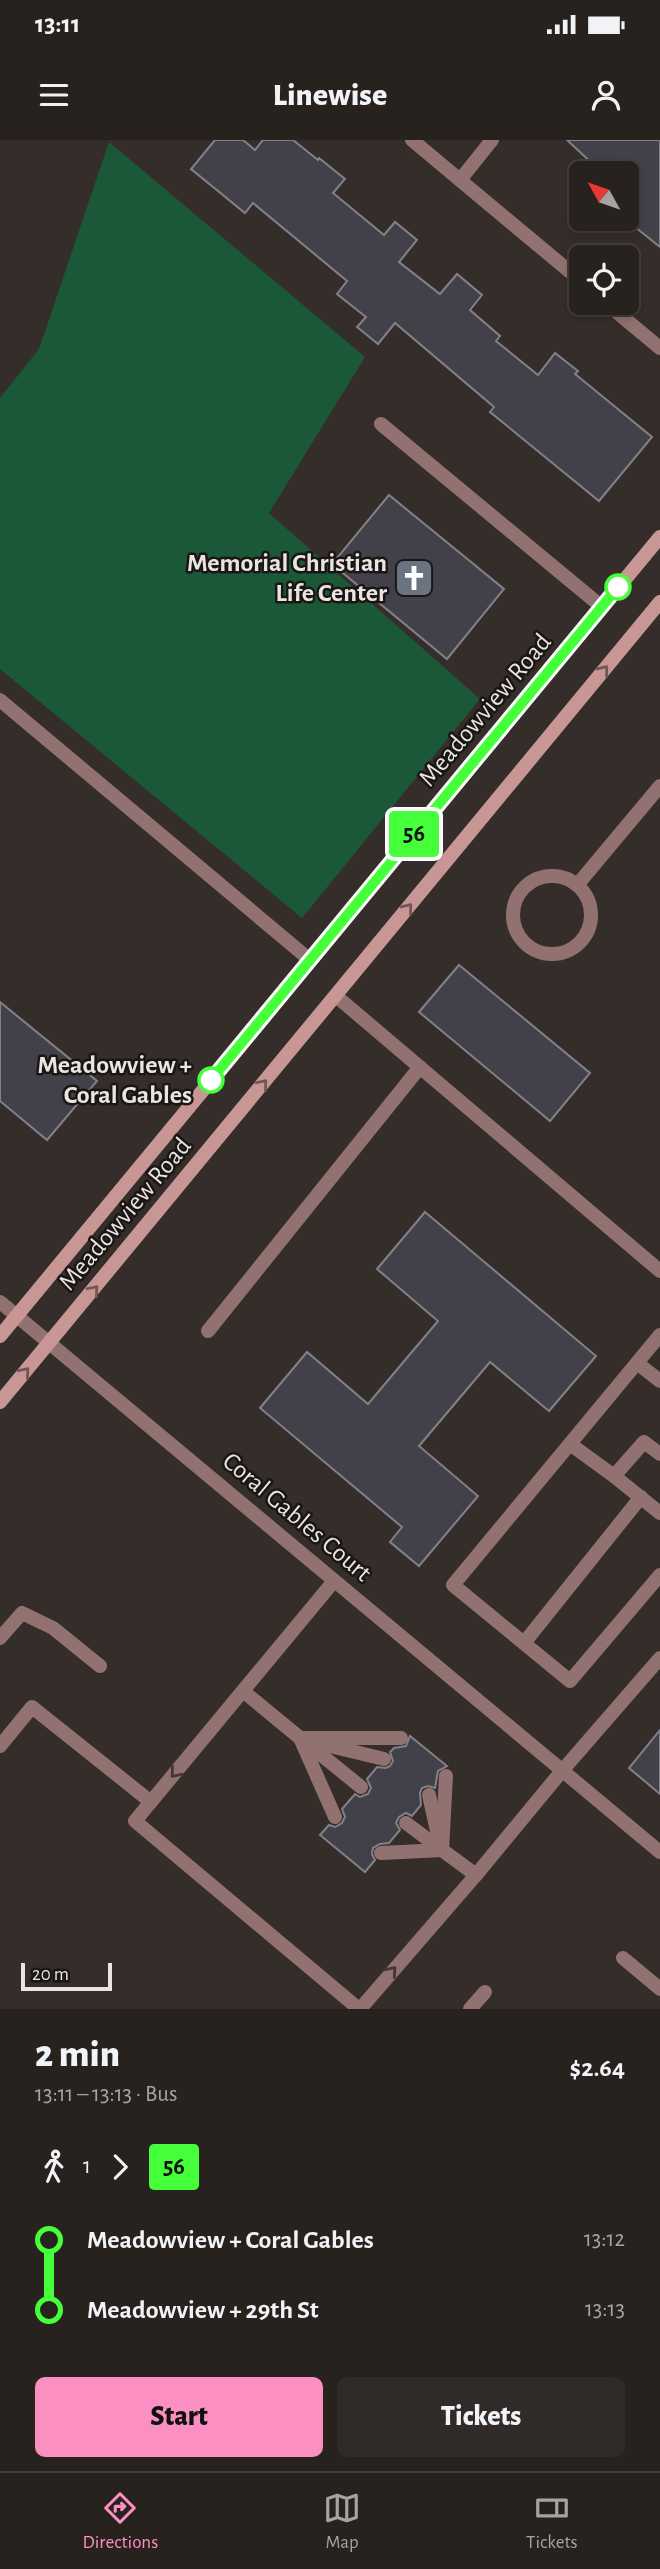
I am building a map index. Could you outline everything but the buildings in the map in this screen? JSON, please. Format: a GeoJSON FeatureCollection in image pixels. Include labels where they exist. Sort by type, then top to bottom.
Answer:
{"type":"FeatureCollection","features":[{"type":"Feature","properties":{"kind":"main road","name":"Meadowview Road"},"geometry":{"type":"LineString","coordinates":[[0,1336],[660,537]]}},
{"type":"Feature","properties":{"kind":"main road","name":"Meadowview Road"},"geometry":{"type":"LineString","coordinates":[[0,1402],[660,601]]}},
{"type":"Feature","properties":{"kind":"street"},"geometry":{"type":"LineString","coordinates":[[412,140],[569,271]]}},
{"type":"Feature","properties":{"kind":"street"},"geometry":{"type":"LineString","coordinates":[[460,180],[492,140]]}},
{"type":"Feature","properties":{"kind":"street"},"geometry":{"type":"LineString","coordinates":[[621,315],[660,348]]}},
{"type":"Feature","properties":{"kind":"street"},"geometry":{"type":"LineString","coordinates":[[381,424],[602,607]]}},
{"type":"Feature","properties":{"kind":"street"},"geometry":{"type":"LineString","coordinates":[[0,700],[310,960]]}},
{"type":"Feature","properties":{"kind":"street"},"geometry":{"type":"LineString","coordinates":[[578,884],[660,786]]}},
{"type":"Feature","properties":{"kind":"street"},"geometry":{"type":"LineString","coordinates":[[549,875],[564,877],[578,884],[588,896],[592,911],[590,926],[583,940],[570,950],[556,954],[541,953],[527,945],[517,933],[513,918],[514,903],[522,890],[534,880],[549,875]]}},
{"type":"Feature","properties":{"kind":"street"},"geometry":{"type":"LineString","coordinates":[[336,996],[660,1271]]}},
{"type":"Feature","properties":{"kind":"street"},"geometry":{"type":"LineString","coordinates":[[208,1331],[420,1067]]}},
{"type":"Feature","properties":{"kind":"street","name":"Coral Gables Court"},"geometry":{"type":"LineString","coordinates":[[0,1302],[660,1852]]}},
{"type":"Feature","properties":{"kind":"street"},"geometry":{"type":"LineString","coordinates":[[660,1335],[453,1585],[570,1681],[660,1575]]}},
{"type":"Feature","properties":{"kind":"street"},"geometry":{"type":"LineString","coordinates":[[637,1363],[660,1381]]}},
{"type":"Feature","properties":{"kind":"street"},"geometry":{"type":"LineString","coordinates":[[614,1476],[644,1442],[660,1454]]}},
{"type":"Feature","properties":{"kind":"street"},"geometry":{"type":"LineString","coordinates":[[570,1444],[660,1513]]}},
{"type":"Feature","properties":{"kind":"street"},"geometry":{"type":"LineString","coordinates":[[524,1643],[641,1497]]}},
{"type":"Feature","properties":{"kind":"street"},"geometry":{"type":"LineString","coordinates":[[334,1581],[135,1821],[359,2009],[660,1658]]}},
{"type":"Feature","properties":{"kind":"street"},"geometry":{"type":"LineString","coordinates":[[0,1638],[22,1613],[53,1628],[100,1666]]}},
{"type":"Feature","properties":{"kind":"street"},"geometry":{"type":"LineString","coordinates":[[243,1691],[361,1787]]}},
{"type":"Feature","properties":{"kind":"street"},"geometry":{"type":"LineString","coordinates":[[0,1746],[32,1707],[151,1802]]}},
{"type":"Feature","properties":{"kind":"street"},"geometry":{"type":"LineString","coordinates":[[300,1738],[401,1738]]}},
{"type":"Feature","properties":{"kind":"street"},"geometry":{"type":"LineString","coordinates":[[300,1738],[384,1759]]}},
{"type":"Feature","properties":{"kind":"street"},"geometry":{"type":"LineString","coordinates":[[300,1738],[335,1817]]}},
{"type":"Feature","properties":{"kind":"street"},"geometry":{"type":"LineString","coordinates":[[442,1850],[446,1776]]}},
{"type":"Feature","properties":{"kind":"street"},"geometry":{"type":"LineString","coordinates":[[429,1795],[442,1850]]}},
{"type":"Feature","properties":{"kind":"street"},"geometry":{"type":"LineString","coordinates":[[406,1823],[476,1875]]}},
{"type":"Feature","properties":{"kind":"street"},"geometry":{"type":"LineString","coordinates":[[381,1853],[442,1850]]}},
{"type":"Feature","properties":{"kind":"street"},"geometry":{"type":"LineString","coordinates":[[623,1958],[660,1989]]}},
{"type":"Feature","properties":{"kind":"street"},"geometry":{"type":"LineString","coordinates":[[470,2009],[485,1992]]}},
{"type":"Feature","properties":{"kind":"green space"},"geometry":{"type":"Polygon","coordinates":[[[109,142],[365,357],[269,513],[480,699],[302,918],[0,669],[0,398],[39,349],[109,142]]]}},
{"type":"Feature","properties":{"kind":"bus line","name":"56"},"geometry":{"type":"LineString","coordinates":[[211,1080],[618,587]]}},
{"type":"Feature","properties":{"kind":"place","name":"Memorial Christian Life Center"},"geometry":{"type":"Point","coordinates":[414,578]}},
{"type":"Feature","properties":{"kind":"place","name":"Meadowview + Coral Gables"},"geometry":{"type":"Point","coordinates":[211,1080]}}]}
